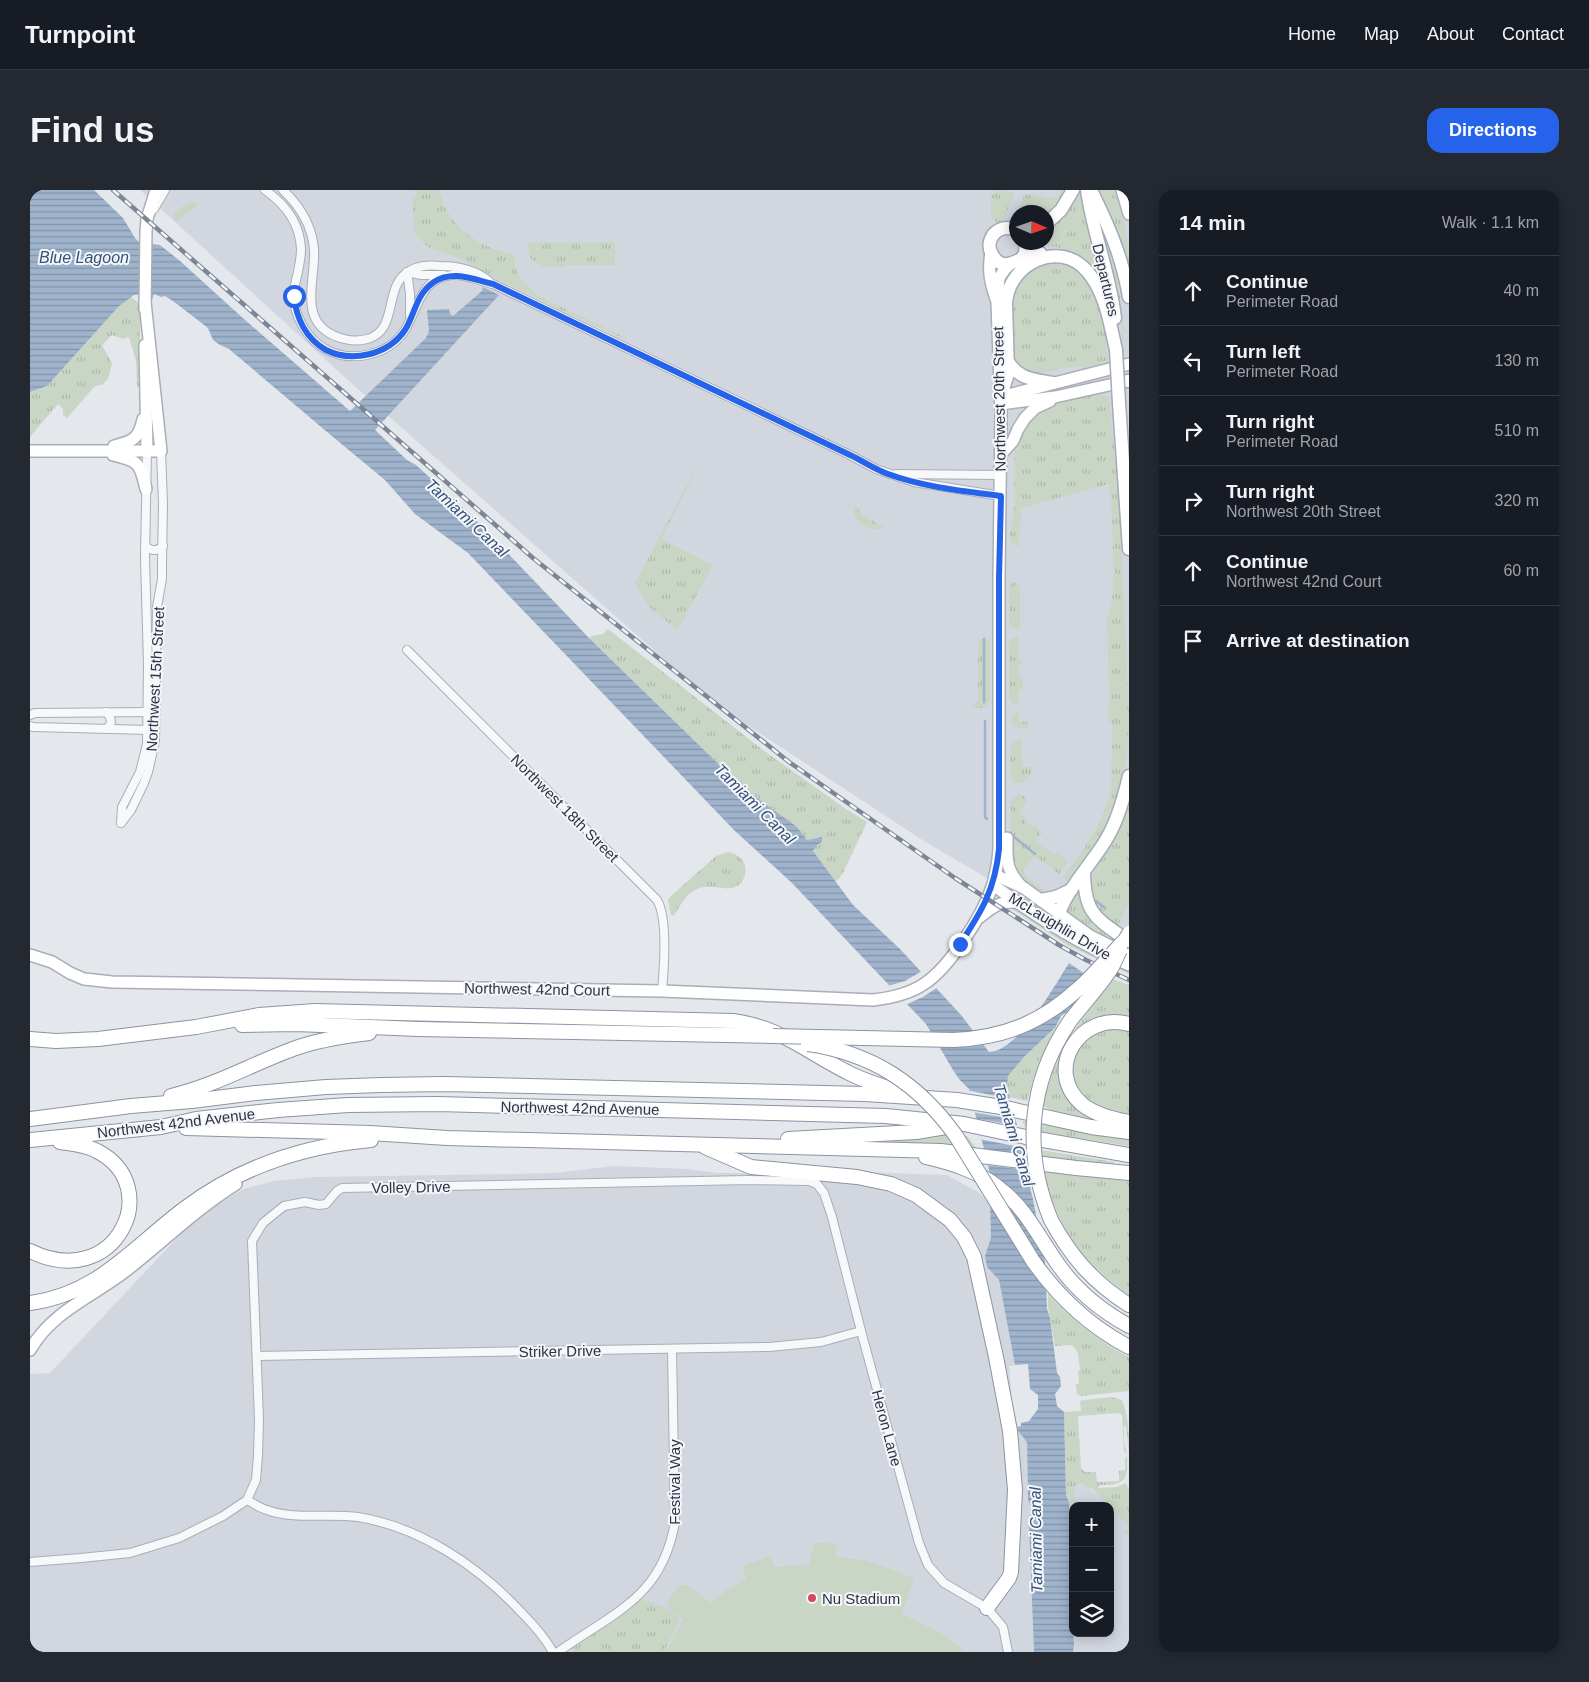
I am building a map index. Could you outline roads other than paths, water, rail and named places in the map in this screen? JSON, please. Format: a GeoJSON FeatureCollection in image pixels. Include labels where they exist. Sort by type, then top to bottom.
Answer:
{"type":"FeatureCollection","features":[{"type":"Feature","properties":{"kind":"highway"},"geometry":{"type":"LineString","coordinates":[[196,1027],[279,1024],[707,1036],[975,1039],[1003,1033],[1037,1020],[1079,989],[1127,939]]}},
{"type":"Feature","properties":{"kind":"highway"},"geometry":{"type":"LineString","coordinates":[[1127,939],[1111,969],[1076,1014],[1055,1046],[1039,1090],[1034,1119],[1034,1157],[1041,1193],[1051,1220],[1066,1246],[1081,1265],[1108,1291],[1129,1305]]}},
{"type":"Feature","properties":{"kind":"highway"},"geometry":{"type":"LineString","coordinates":[[31,1039],[56,1041],[84,1040],[196,1027],[259,1015],[315,1011],[733,1021],[758,1026],[777,1033],[854,1076],[911,1096]]}},
{"type":"Feature","properties":{"kind":"highway"},"geometry":{"type":"LineString","coordinates":[[1129,1024],[1110,1022],[1099,1024],[1087,1030],[1072,1045],[1066,1070],[1070,1088],[1083,1105],[1103,1116],[1129,1122]]}},
{"type":"Feature","properties":{"kind":"highway"},"geometry":{"type":"LineString","coordinates":[[131,1106],[200,1088],[292,1049],[312,1043],[347,1036],[419,1029]]}},
{"type":"Feature","properties":{"kind":"highway"},"geometry":{"type":"LineString","coordinates":[[773,1036],[850,1053],[883,1068],[915,1089],[935,1108],[950,1127],[1033,1261],[1051,1286],[1075,1311],[1101,1332],[1129,1347]]}},
{"type":"Feature","properties":{"kind":"highway","name":"Northwest 42nd Avenue"},"geometry":{"type":"LineString","coordinates":[[30,1119],[131,1106],[318,1087],[414,1084],[911,1096],[957,1100],[1021,1111],[1063,1122],[1129,1132]]}},
{"type":"Feature","properties":{"kind":"highway","name":"Northwest 42nd Avenue"},"geometry":{"type":"LineString","coordinates":[[36,1139],[161,1127],[196,1120],[278,1110],[384,1104],[870,1115],[964,1124],[1129,1155]]}},
{"type":"Feature","properties":{"kind":"highway"},"geometry":{"type":"LineString","coordinates":[[757,1146],[793,1138],[916,1132],[964,1124]]}},
{"type":"Feature","properties":{"kind":"highway"},"geometry":{"type":"LineString","coordinates":[[161,1127],[361,1132],[447,1138],[941,1151],[1129,1172]]}},
{"type":"Feature","properties":{"kind":"highway"},"geometry":{"type":"LineString","coordinates":[[35,1303],[69,1294],[93,1282],[184,1209],[220,1184],[263,1164],[308,1149],[344,1142],[447,1138]]}},
{"type":"Feature","properties":{"kind":"highway"},"geometry":{"type":"LineString","coordinates":[[33,1253],[53,1259],[73,1261],[99,1254],[113,1243],[121,1231],[127,1217],[129,1201],[128,1189],[122,1176],[106,1157],[83,1146],[36,1139]]}},
{"type":"Feature","properties":{"kind":"highway"},"geometry":{"type":"LineString","coordinates":[[697,1144],[751,1167],[857,1177],[891,1184],[916,1195],[950,1220],[964,1237],[974,1257],[996,1357],[1010,1431],[1014,1490],[1011,1572],[1009,1578],[987,1608]]}},
{"type":"Feature","properties":{"kind":"highway"},"geometry":{"type":"LineString","coordinates":[[898,1150],[953,1164],[988,1180],[1000,1188],[1018,1204],[1060,1268],[1081,1291],[1104,1310],[1129,1326]]}},
{"type":"Feature","properties":{"kind":"main road"},"geometry":{"type":"LineString","coordinates":[[1054,217],[1061,210],[1073,190]]}},
{"type":"Feature","properties":{"kind":"main road","name":"Departures"},"geometry":{"type":"LineString","coordinates":[[1087,190],[1091,215],[1113,301],[1117,337],[1119,404],[1129,549]]}},
{"type":"Feature","properties":{"kind":"main road"},"geometry":{"type":"LineString","coordinates":[[1091,190],[1115,241],[1129,297]]}},
{"type":"Feature","properties":{"kind":"main road"},"geometry":{"type":"LineString","coordinates":[[1009,227],[996,232],[990,239],[993,257],[1000,263],[1010,264],[1038,252],[1072,259],[1083,267],[1093,278],[1106,307],[1116,350]]}},
{"type":"Feature","properties":{"kind":"main road"},"geometry":{"type":"LineString","coordinates":[[1022,258],[1025,250]]}},
{"type":"Feature","properties":{"kind":"main road"},"geometry":{"type":"LineString","coordinates":[[1001,400],[1008,374],[1006,303],[1008,291],[1019,271],[1031,263],[1054,256]]}},
{"type":"Feature","properties":{"kind":"main road"},"geometry":{"type":"LineString","coordinates":[[1007,360],[1023,376],[1053,383]]}},
{"type":"Feature","properties":{"kind":"main road"},"geometry":{"type":"LineString","coordinates":[[1064,932],[1060,923],[1060,914],[1071,890],[1084,874],[1108,837],[1119,810],[1129,776]]}},
{"type":"Feature","properties":{"kind":"main road"},"geometry":{"type":"LineString","coordinates":[[1084,874],[1085,897],[1092,913],[1127,939]]}},
{"type":"Feature","properties":{"kind":"main road"},"geometry":{"type":"LineString","coordinates":[[1041,900],[1056,898],[1071,890]]}},
{"type":"Feature","properties":{"kind":"street","name":"Northwest 15th Street"},"geometry":{"type":"LineString","coordinates":[[152,712],[145,546],[148,477],[144,363],[147,225],[156,190]]}},
{"type":"Feature","properties":{"kind":"street"},"geometry":{"type":"LineString","coordinates":[[147,225],[165,190]]}},
{"type":"Feature","properties":{"kind":"street"},"geometry":{"type":"LineString","coordinates":[[265,190],[286,209],[297,228],[301,249],[294,290],[295,304],[300,322],[317,344],[337,354],[368,355],[394,342],[404,332],[422,293],[434,282],[451,275]]}},
{"type":"Feature","properties":{"kind":"street"},"geometry":{"type":"LineString","coordinates":[[283,190],[300,210],[307,222],[314,250],[310,286],[311,307],[320,325],[328,333],[354,341],[371,338],[378,334],[387,321],[397,284],[407,272],[419,266],[450,266],[476,273],[493,284],[889,474],[914,482],[1001,496]]}},
{"type":"Feature","properties":{"kind":"street"},"geometry":{"type":"LineString","coordinates":[[1122,190],[1129,214]]}},
{"type":"Feature","properties":{"kind":"street","name":"Northwest 20th Street"},"geometry":{"type":"LineString","coordinates":[[991,252],[989,262],[990,283],[997,303]]}},
{"type":"Feature","properties":{"kind":"street","name":"Northwest 20th Street"},"geometry":{"type":"LineString","coordinates":[[994,880],[1000,836],[999,578],[1001,400],[997,303],[999,278],[1004,269],[1010,264]]}},
{"type":"Feature","properties":{"kind":"street"},"geometry":{"type":"LineString","coordinates":[[407,272],[410,294],[409,322]]}},
{"type":"Feature","properties":{"kind":"street"},"geometry":{"type":"LineString","coordinates":[[407,272],[421,275],[462,276],[493,284]]}},
{"type":"Feature","properties":{"kind":"street","name":"Northwest 15th Street"},"geometry":{"type":"LineString","coordinates":[[145,302],[161,451],[162,580],[157,607],[152,712],[151,730],[148,772],[131,810],[121,823],[122,807],[134,785],[144,760],[151,730]]}},
{"type":"Feature","properties":{"kind":"street"},"geometry":{"type":"LineString","coordinates":[[1001,400],[1053,383],[1129,364]]}},
{"type":"Feature","properties":{"kind":"street"},"geometry":{"type":"LineString","coordinates":[[1001,400],[1055,397],[1128,381]]}},
{"type":"Feature","properties":{"kind":"street"},"geometry":{"type":"LineString","coordinates":[[1001,454],[1013,441],[1025,418],[1035,408],[1055,397]]}},
{"type":"Feature","properties":{"kind":"street"},"geometry":{"type":"LineString","coordinates":[[94,451],[128,442],[135,438],[141,430],[146,406]]}},
{"type":"Feature","properties":{"kind":"street"},"geometry":{"type":"LineString","coordinates":[[30,451],[161,451]]}},
{"type":"Feature","properties":{"kind":"street"},"geometry":{"type":"LineString","coordinates":[[94,451],[124,458],[135,463],[143,473],[146,489]]}},
{"type":"Feature","properties":{"kind":"street"},"geometry":{"type":"LineString","coordinates":[[889,474],[1001,475]]}},
{"type":"Feature","properties":{"kind":"street"},"geometry":{"type":"LineString","coordinates":[[145,546],[154,550],[158,550],[162,546]]}},
{"type":"Feature","properties":{"kind":"street","name":"Northwest 18th Street"},"geometry":{"type":"LineString","coordinates":[[407,650],[657,900],[663,922],[662,991]]}},
{"type":"Feature","properties":{"kind":"street"},"geometry":{"type":"LineString","coordinates":[[106,712],[110,717],[111,723],[106,729]]}},
{"type":"Feature","properties":{"kind":"street"},"geometry":{"type":"LineString","coordinates":[[30,715],[35,713],[152,712]]}},
{"type":"Feature","properties":{"kind":"street"},"geometry":{"type":"LineString","coordinates":[[30,726],[151,730]]}},
{"type":"Feature","properties":{"kind":"street"},"geometry":{"type":"LineString","coordinates":[[1000,789],[1007,800],[1008,864],[1013,876],[1024,888]]}},
{"type":"Feature","properties":{"kind":"street","name":"Northwest 42nd Court"},"geometry":{"type":"LineString","coordinates":[[30,955],[52,962],[84,979],[112,982],[662,991],[873,1000],[895,997],[918,988],[931,980],[947,963],[976,919],[994,880]]}},
{"type":"Feature","properties":{"kind":"street","name":"McLaughlin Drive"},"geometry":{"type":"LineString","coordinates":[[994,880],[1024,888],[1090,936],[1129,955]]}},
{"type":"Feature","properties":{"kind":"street","name":"McLaughlin Drive"},"geometry":{"type":"LineString","coordinates":[[994,880],[1017,902],[1064,932],[1129,965]]}},
{"type":"Feature","properties":{"kind":"street"},"geometry":{"type":"LineString","coordinates":[[976,919],[996,904],[1017,902]]}},
{"type":"Feature","properties":{"kind":"street"},"geometry":{"type":"LineString","coordinates":[[30,1350],[55,1318],[116,1278],[218,1195],[254,1174],[308,1149]]}},
{"type":"Feature","properties":{"kind":"street","name":"Volley Drive"},"geometry":{"type":"LineString","coordinates":[[247,1500],[256,1480],[258,1455],[257,1356],[252,1240],[263,1223],[284,1206],[305,1202],[319,1205],[326,1204],[342,1188],[748,1180],[808,1181],[817,1184],[824,1193],[832,1217]]}},
{"type":"Feature","properties":{"kind":"street","name":"Heron Lane"},"geometry":{"type":"LineString","coordinates":[[832,1217],[919,1543],[928,1565],[944,1583],[987,1608],[1003,1627],[1008,1652]]}},
{"type":"Feature","properties":{"kind":"street","name":"Striker Drive"},"geometry":{"type":"LineString","coordinates":[[257,1356],[793,1346],[821,1342],[861,1331]]}},
{"type":"Feature","properties":{"kind":"street","name":"Festival Way"},"geometry":{"type":"LineString","coordinates":[[558,1652],[636,1599],[654,1578],[665,1559],[672,1540],[675,1522],[672,1349]]}},
{"type":"Feature","properties":{"kind":"street"},"geometry":{"type":"LineString","coordinates":[[30,1562],[130,1553],[179,1538],[223,1516],[247,1500],[268,1511],[293,1515],[358,1517],[380,1522],[419,1536],[461,1559],[499,1589],[544,1636],[553,1652]]}},
{"type":"Feature","properties":{"kind":"water"},"geometry":{"type":"Polygon","coordinates":[[[30,190],[94,190],[123,218],[139,242],[160,245],[180,261],[350,411],[426,338],[429,331],[427,310],[449,309],[450,314],[453,316],[482,291],[483,287],[499,295],[375,430],[471,515],[589,638],[739,784],[796,826],[807,840],[822,837],[822,842],[813,851],[853,905],[900,949],[961,1015],[989,1052],[1000,1049],[1023,1030],[1035,1016],[1069,963],[1104,987],[1061,1016],[1055,1028],[1025,1056],[1008,1076],[1007,1087],[1024,1152],[1045,1262],[1047,1309],[1050,1318],[1057,1373],[1060,1377],[1061,1386],[1055,1394],[1057,1406],[1064,1412],[1066,1495],[1069,1503],[1069,1637],[1074,1637],[1073,1652],[1034,1652],[1029,1527],[1031,1508],[1028,1499],[1027,1443],[1017,1427],[1021,1426],[1021,1423],[1029,1421],[1038,1409],[1038,1395],[1030,1389],[1028,1364],[1015,1365],[999,1280],[987,1267],[985,1256],[991,1237],[989,1169],[969,1089],[953,1070],[926,1024],[792,883],[734,830],[468,553],[415,514],[385,480],[229,349],[213,340],[208,328],[173,301],[165,296],[161,297],[154,294],[151,303],[151,293],[134,295],[119,306],[47,386],[30,392],[30,190]]]}},
{"type":"Feature","properties":{"kind":"waterway"},"geometry":{"type":"LineString","coordinates":[[984,639],[984,702]]}},
{"type":"Feature","properties":{"kind":"waterway"},"geometry":{"type":"LineString","coordinates":[[985,721],[985,817],[987,819]]}},
{"type":"Feature","properties":{"kind":"waterway"},"geometry":{"type":"LineString","coordinates":[[1013,836],[1035,854]]}},
{"type":"Feature","properties":{"kind":"waterway"},"geometry":{"type":"LineString","coordinates":[[1096,901],[1105,908]]}},
{"type":"Feature","properties":{"kind":"railway"},"geometry":{"type":"LineString","coordinates":[[113,190],[533,558],[789,762],[955,878],[1059,945],[1129,980]]}},
{"type":"Feature","properties":{"kind":"place","name":"Nu Stadium"},"geometry":{"type":"Point","coordinates":[812,1598]}},
{"type":"Feature","properties":{"kind":"water label","name":"Blue Lagoon"},"geometry":{"type":"Point","coordinates":[84,257]}},
{"type":"Feature","properties":{"kind":"water label","name":"Tamiami Canal"},"geometry":{"type":"Point","coordinates":[467,518]}},
{"type":"Feature","properties":{"kind":"water label","name":"Tamiami Canal"},"geometry":{"type":"Point","coordinates":[755,804]}},
{"type":"Feature","properties":{"kind":"water label","name":"Tamiami Canal"},"geometry":{"type":"Point","coordinates":[1014,1135]}},
{"type":"Feature","properties":{"kind":"water label","name":"Tamiami Canal"},"geometry":{"type":"Point","coordinates":[1036,1540]}}]}
